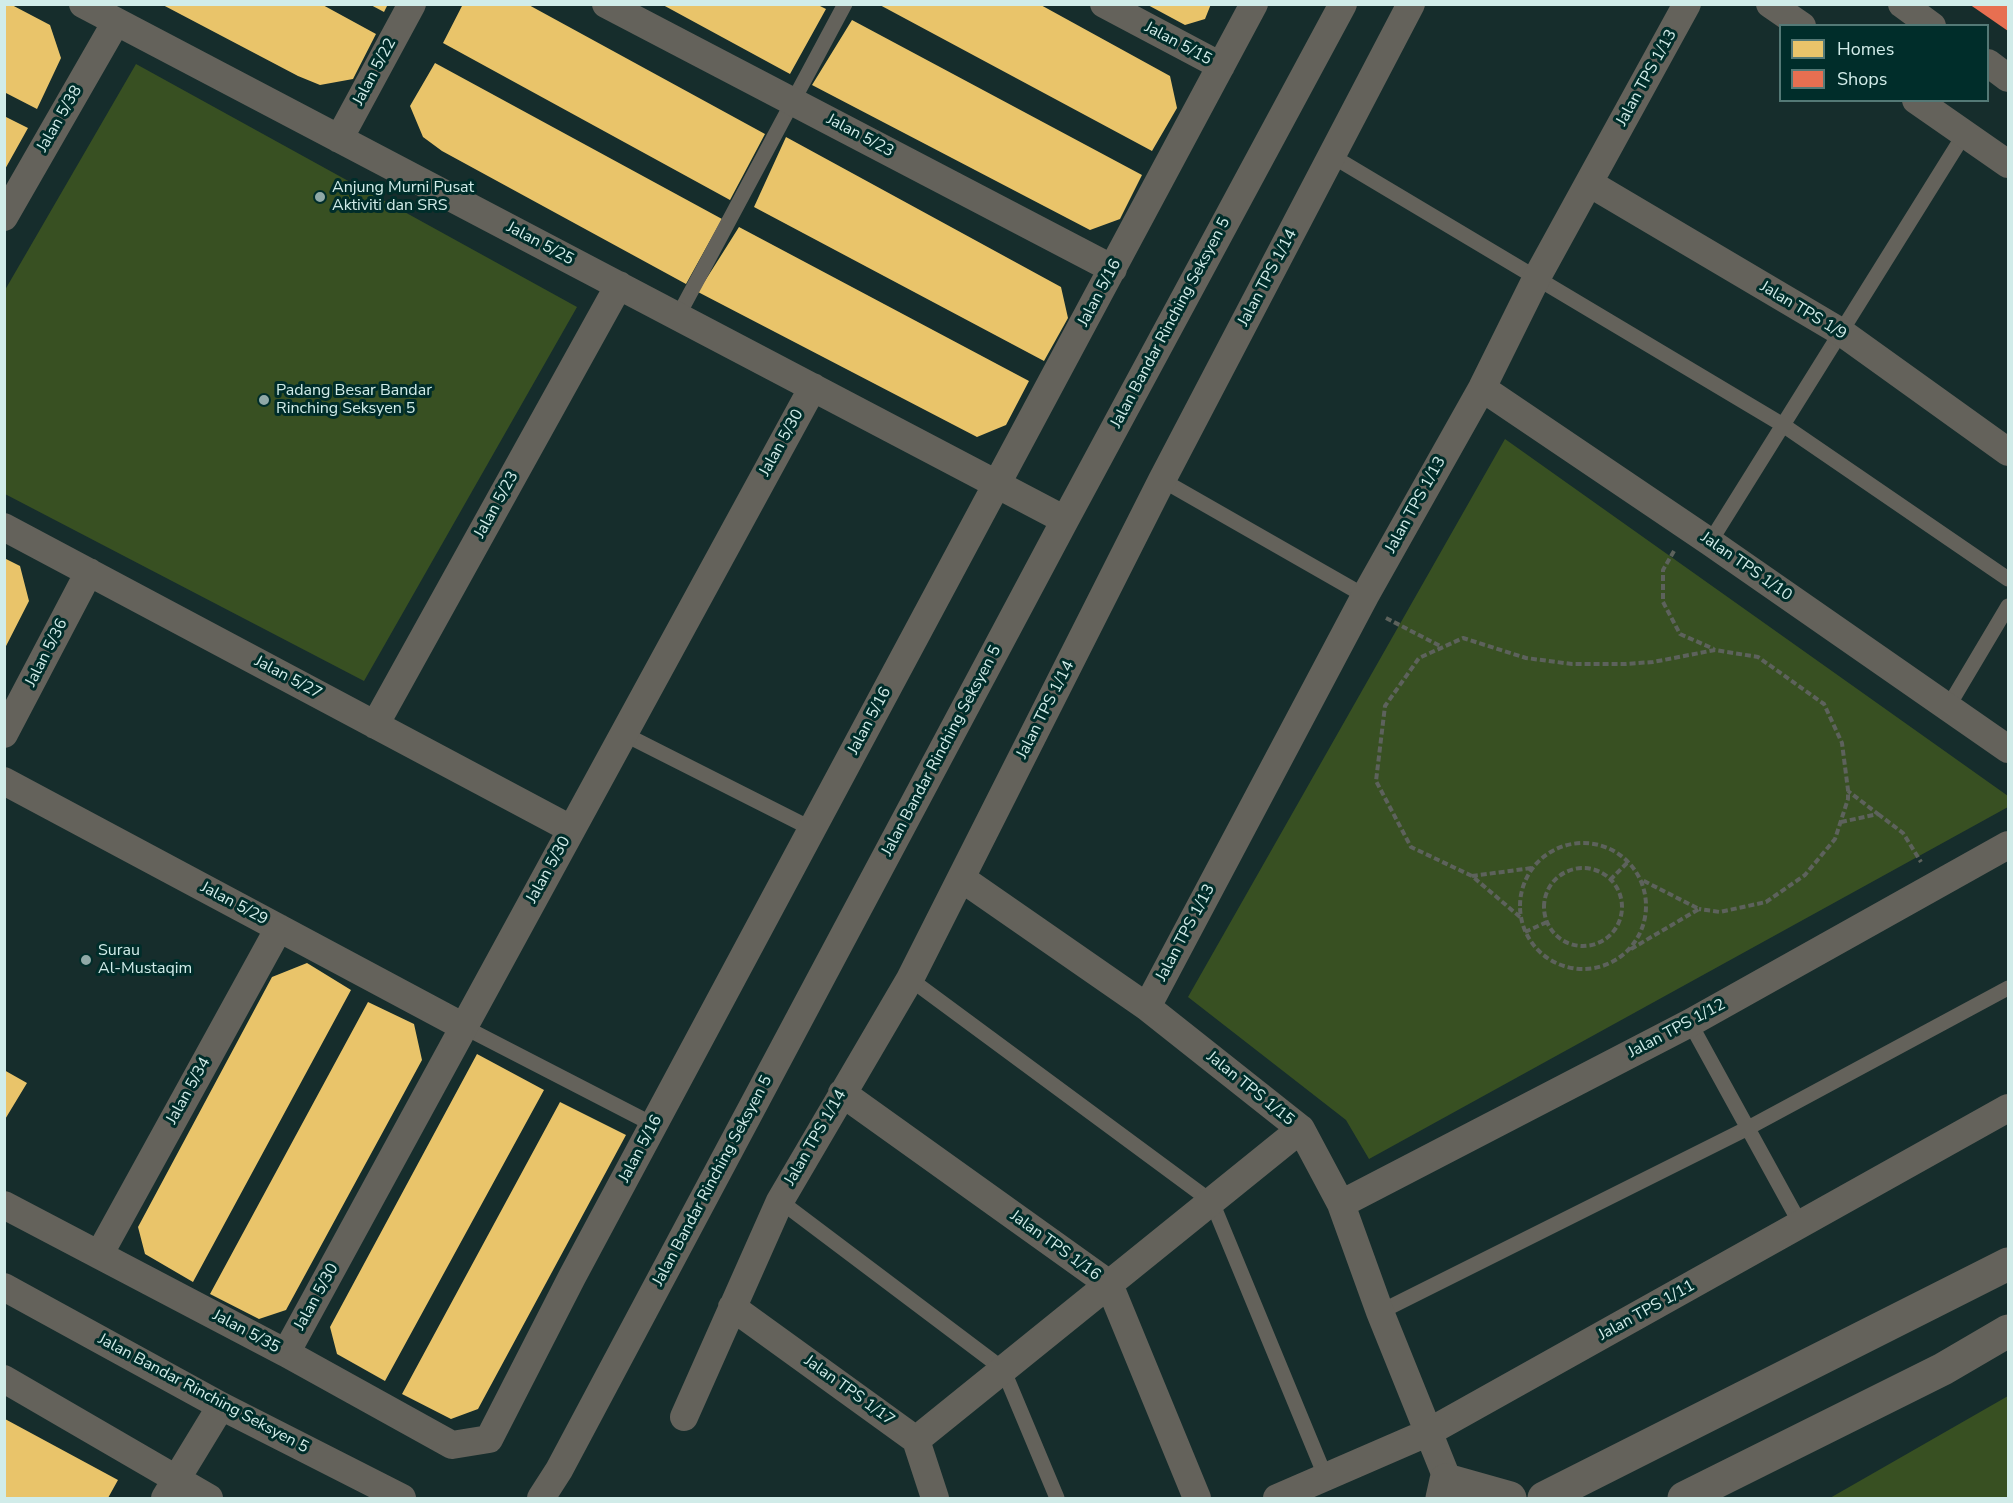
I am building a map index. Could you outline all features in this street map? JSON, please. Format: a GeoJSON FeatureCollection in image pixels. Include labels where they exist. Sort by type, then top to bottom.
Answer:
{"type":"FeatureCollection","features":[{"type":"Feature","properties":{"kind":"street","name":"Jalan 5/25"},"geometry":{"type":"LineString","coordinates":[[83,4],[1065,520]]}},
{"type":"Feature","properties":{"kind":"street","name":"Jalan 5/22"},"geometry":{"type":"LineString","coordinates":[[339,139],[412,4]]}},
{"type":"Feature","properties":{"kind":"street","name":"Jalan 5/23"},"geometry":{"type":"LineString","coordinates":[[606,4],[1113,268]]}},
{"type":"Feature","properties":{"kind":"street","name":"Jalan 5/15"},"geometry":{"type":"LineString","coordinates":[[1104,4],[1221,66]]}},
{"type":"Feature","properties":{"kind":"street","name":"Jalan 5/16"},"geometry":{"type":"LineString","coordinates":[[489,1439],[572,1277],[1254,4]]}},
{"type":"Feature","properties":{"kind":"street","name":"Jalan Bandar Rinching Seksyen 5"},"geometry":{"type":"LineString","coordinates":[[541,1498],[559,1470],[1065,520],[1343,4]]}},
{"type":"Feature","properties":{"kind":"street","name":"Jalan TPS 1/14"},"geometry":{"type":"LineString","coordinates":[[684,1417],[780,1201],[910,980],[1162,480],[1411,4]]}},
{"type":"Feature","properties":{"kind":"street","name":"Jalan TPS 1/13"},"geometry":{"type":"LineString","coordinates":[[1147,1007],[1365,596],[1482,388],[1536,279],[1687,4]]}},
{"type":"Feature","properties":{"kind":"street"},"geometry":{"type":"LineString","coordinates":[[1770,4],[1799,24]]}},
{"type":"Feature","properties":{"kind":"street"},"geometry":{"type":"LineString","coordinates":[[1902,4],[1929,24]]}},
{"type":"Feature","properties":{"kind":"street","name":"Jalan 5/38"},"geometry":{"type":"LineString","coordinates":[[5,217],[116,22]]}},
{"type":"Feature","properties":{"kind":"street"},"geometry":{"type":"LineString","coordinates":[[1989,64],[2008,78]]}},
{"type":"Feature","properties":{"kind":"street"},"geometry":{"type":"LineString","coordinates":[[1919,102],[2008,164]]}},
{"type":"Feature","properties":{"kind":"street","name":"Jalan TPS 1/9"},"geometry":{"type":"LineString","coordinates":[[1589,183],[1841,332],[2008,452]]}},
{"type":"Feature","properties":{"kind":"street","name":"Jalan 5/23"},"geometry":{"type":"LineString","coordinates":[[375,725],[619,285]]}},
{"type":"Feature","properties":{"kind":"street","name":"Jalan 5/30"},"geometry":{"type":"LineString","coordinates":[[286,1353],[813,387]]}},
{"type":"Feature","properties":{"kind":"street","name":"Jalan TPS 1/10"},"geometry":{"type":"LineString","coordinates":[[1482,388],[1710,542],[2008,749]]}},
{"type":"Feature","properties":{"kind":"street","name":"Jalan 5/27"},"geometry":{"type":"LineString","coordinates":[[4,527],[572,830]]}},
{"type":"Feature","properties":{"kind":"street","name":"Jalan 5/36"},"geometry":{"type":"LineString","coordinates":[[4,734],[89,572]]}},
{"type":"Feature","properties":{"kind":"street","name":"Jalan 5/29"},"geometry":{"type":"LineString","coordinates":[[4,781],[464,1027]]}},
{"type":"Feature","properties":{"kind":"street","name":"Jalan TPS 1/12"},"geometry":{"type":"LineString","coordinates":[[1341,1204],[1690,1023],[2008,845]]}},
{"type":"Feature","properties":{"kind":"street","name":"Jalan TPS 1/15"},"geometry":{"type":"LineString","coordinates":[[961,878],[1147,1007],[1301,1130],[1341,1204],[1448,1492]]}},
{"type":"Feature","properties":{"kind":"street","name":"Jalan 5/34"},"geometry":{"type":"LineString","coordinates":[[99,1255],[279,928]]}},
{"type":"Feature","properties":{"kind":"street","name":"Jalan TPS 1/16"},"geometry":{"type":"LineString","coordinates":[[842,1094],[1109,1284],[1197,1498]]}},
{"type":"Feature","properties":{"kind":"street","name":"Jalan TPS 1/11"},"geometry":{"type":"LineString","coordinates":[[1277,1498],[1427,1433],[2008,1108]]}},
{"type":"Feature","properties":{"kind":"street"},"geometry":{"type":"LineString","coordinates":[[934,1498],[916,1440],[1301,1130]]}},
{"type":"Feature","properties":{"kind":"street","name":"Jalan 5/35"},"geometry":{"type":"LineString","coordinates":[[4,1205],[286,1353],[452,1445],[489,1439]]}},
{"type":"Feature","properties":{"kind":"street"},"geometry":{"type":"LineString","coordinates":[[1544,1498],[2008,1264]]}},
{"type":"Feature","properties":{"kind":"street","name":"Jalan Bandar Rinching Seksyen 5"},"geometry":{"type":"LineString","coordinates":[[4,1287],[221,1406],[402,1498]]}},
{"type":"Feature","properties":{"kind":"street","name":"Jalan TPS 1/17"},"geometry":{"type":"LineString","coordinates":[[732,1307],[916,1440]]}},
{"type":"Feature","properties":{"kind":"street"},"geometry":{"type":"LineString","coordinates":[[1684,1498],[1943,1369],[2008,1331]]}},
{"type":"Feature","properties":{"kind":"street"},"geometry":{"type":"LineString","coordinates":[[4,1379],[170,1489],[209,1498]]}},
{"type":"Feature","properties":{"kind":"street"},"geometry":{"type":"LineString","coordinates":[[170,1489],[221,1406]]}},
{"type":"Feature","properties":{"kind":"street"},"geometry":{"type":"LineString","coordinates":[[1448,1492],[1510,1498]]}},
{"type":"Feature","properties":{"kind":"lane"},"geometry":{"type":"LineString","coordinates":[[678,316],[845,4]]}},
{"type":"Feature","properties":{"kind":"lane"},"geometry":{"type":"LineString","coordinates":[[1710,542],[1965,133]]}},
{"type":"Feature","properties":{"kind":"lane"},"geometry":{"type":"LineString","coordinates":[[1332,156],[1783,425],[2008,579]]}},
{"type":"Feature","properties":{"kind":"lane"},"geometry":{"type":"LineString","coordinates":[[1162,480],[1365,596]]}},
{"type":"Feature","properties":{"kind":"lane"},"geometry":{"type":"LineString","coordinates":[[1948,707],[2008,606]]}},
{"type":"Feature","properties":{"kind":"lane"},"geometry":{"type":"LineString","coordinates":[[624,734],[812,829]]}},
{"type":"Feature","properties":{"kind":"lane"},"geometry":{"type":"LineString","coordinates":[[910,980],[1212,1202],[1326,1478]]}},
{"type":"Feature","properties":{"kind":"lane"},"geometry":{"type":"LineString","coordinates":[[1380,1312],[1748,1128],[2008,988]]}},
{"type":"Feature","properties":{"kind":"lane"},"geometry":{"type":"LineString","coordinates":[[1690,1023],[1801,1225]]}},
{"type":"Feature","properties":{"kind":"lane"},"geometry":{"type":"LineString","coordinates":[[464,1027],[654,1125]]}},
{"type":"Feature","properties":{"kind":"lane"},"geometry":{"type":"LineString","coordinates":[[780,1201],[1003,1369],[1057,1498]]}},
{"type":"Feature","properties":{"kind":"path"},"geometry":{"type":"LineString","coordinates":[[1641,879],[1699,909],[1720,912],[1766,902],[1805,875],[1835,839],[1848,799],[1842,743],[1824,704],[1758,657],[1715,650],[1680,634],[1663,602],[1664,570],[1678,545]]}},
{"type":"Feature","properties":{"kind":"path"},"geometry":{"type":"LineString","coordinates":[[1386,618],[1443,647]]}},
{"type":"Feature","properties":{"kind":"path"},"geometry":{"type":"LineString","coordinates":[[1521,918],[1472,876],[1411,847],[1376,781],[1385,706],[1419,658],[1463,638],[1526,658],[1572,664],[1653,662],[1715,650]]}},
{"type":"Feature","properties":{"kind":"path"},"geometry":{"type":"LineString","coordinates":[[1848,790],[1903,833],[1924,868]]}},
{"type":"Feature","properties":{"kind":"path"},"geometry":{"type":"LineString","coordinates":[[1841,822],[1878,814]]}},
{"type":"Feature","properties":{"kind":"path"},"geometry":{"type":"LineString","coordinates":[[1628,951],[1639,935],[1646,917],[1646,898],[1641,879],[1629,861],[1614,850],[1597,844],[1579,843],[1561,846],[1544,855],[1532,868],[1523,884],[1520,900],[1521,918],[1525,932],[1536,949],[1552,961],[1571,968],[1592,969],[1611,962],[1699,909]]}},
{"type":"Feature","properties":{"kind":"path"},"geometry":{"type":"LineString","coordinates":[[1610,880],[1629,861]]}},
{"type":"Feature","properties":{"kind":"path"},"geometry":{"type":"LineString","coordinates":[[1472,876],[1532,868]]}},
{"type":"Feature","properties":{"kind":"path"},"geometry":{"type":"LineString","coordinates":[[1582,869],[1602,874],[1610,880],[1618,890],[1622,908],[1617,926],[1610,936],[1599,943],[1587,946],[1575,945],[1558,937],[1547,922],[1545,901],[1554,882],[1562,875],[1582,869]]}},
{"type":"Feature","properties":{"kind":"path"},"geometry":{"type":"LineString","coordinates":[[1525,932],[1547,922]]}},
{"type":"Feature","properties":{"kind":"green space","name":"Padang Besar Bandar Rinching Seksyen 5"},"geometry":{"type":"Polygon","coordinates":[[[136,64],[577,307],[364,681],[5,494],[5,290],[136,64]]]}},
{"type":"Feature","properties":{"kind":"green space"},"geometry":{"type":"Polygon","coordinates":[[[1505,439],[2008,796],[2008,807],[1369,1159],[1346,1120],[1188,997],[1505,439]]]}},
{"type":"Feature","properties":{"kind":"green space"},"geometry":{"type":"Polygon","coordinates":[[[2008,1396],[2008,1498],[1830,1498],[2008,1396]]]}},
{"type":"Feature","properties":{"kind":"building: Homes"},"geometry":{"type":"Polygon","coordinates":[[[4,4],[10,4],[50,25],[61,58],[37,109],[4,92],[4,4]]]}},
{"type":"Feature","properties":{"kind":"building: Homes"},"geometry":{"type":"Polygon","coordinates":[[[161,4],[321,4],[376,34],[353,79],[320,85],[298,76],[161,4]]]}},
{"type":"Feature","properties":{"kind":"building: Homes"},"geometry":{"type":"Polygon","coordinates":[[[369,4],[388,4],[384,12],[369,4]]]}},
{"type":"Feature","properties":{"kind":"building: Homes"},"geometry":{"type":"Polygon","coordinates":[[[463,4],[527,4],[765,134],[730,200],[443,43],[463,4]]]}},
{"type":"Feature","properties":{"kind":"building: Homes"},"geometry":{"type":"Polygon","coordinates":[[[878,4],[1039,4],[1170,76],[1177,108],[1152,151],[878,4]]]}},
{"type":"Feature","properties":{"kind":"building: Homes"},"geometry":{"type":"Polygon","coordinates":[[[1146,4],[1211,4],[1205,19],[1185,25],[1146,4]]]}},
{"type":"Feature","properties":{"kind":"building: Homes"},"geometry":{"type":"Polygon","coordinates":[[[663,5],[818,5],[826,9],[790,74],[663,5]]]}},
{"type":"Feature","properties":{"kind":"building: Homes"},"geometry":{"type":"Polygon","coordinates":[[[852,20],[1142,175],[1120,219],[1090,230],[812,85],[852,20]]]}},
{"type":"Feature","properties":{"kind":"building: Homes"},"geometry":{"type":"Polygon","coordinates":[[[435,63],[722,219],[686,284],[442,151],[423,137],[410,106],[435,63]]]}},
{"type":"Feature","properties":{"kind":"building: Homes"},"geometry":{"type":"Polygon","coordinates":[[[4,116],[28,128],[4,171],[4,116]]]}},
{"type":"Feature","properties":{"kind":"building: Homes"},"geometry":{"type":"Polygon","coordinates":[[[786,137],[1061,287],[1068,318],[1044,361],[754,207],[786,137]]]}},
{"type":"Feature","properties":{"kind":"building: Homes"},"geometry":{"type":"Polygon","coordinates":[[[739,227],[1029,381],[1006,425],[977,437],[698,292],[739,227]]]}},
{"type":"Feature","properties":{"kind":"building: Homes"},"geometry":{"type":"Polygon","coordinates":[[[4,558],[20,566],[29,601],[4,650],[4,558]]]}},
{"type":"Feature","properties":{"kind":"building: Homes"},"geometry":{"type":"Polygon","coordinates":[[[307,963],[351,990],[193,1282],[145,1254],[138,1227],[272,977],[307,963]]]}},
{"type":"Feature","properties":{"kind":"building: Homes"},"geometry":{"type":"Polygon","coordinates":[[[368,1002],[414,1024],[422,1060],[286,1310],[259,1319],[210,1294],[368,1002]]]}},
{"type":"Feature","properties":{"kind":"building: Homes"},"geometry":{"type":"Polygon","coordinates":[[[477,1054],[544,1090],[385,1381],[337,1354],[330,1327],[477,1054]]]}},
{"type":"Feature","properties":{"kind":"building: Homes"},"geometry":{"type":"Polygon","coordinates":[[[4,1070],[27,1083],[4,1121],[4,1070]]]}},
{"type":"Feature","properties":{"kind":"building: Homes"},"geometry":{"type":"Polygon","coordinates":[[[560,1102],[626,1135],[478,1409],[451,1419],[402,1394],[560,1102]]]}},
{"type":"Feature","properties":{"kind":"building: Homes"},"geometry":{"type":"Polygon","coordinates":[[[5,1419],[118,1480],[108,1498],[5,1498],[5,1419]]]}},
{"type":"Feature","properties":{"kind":"building: Shops"},"geometry":{"type":"Polygon","coordinates":[[[1969,4],[2008,4],[2008,31],[1969,4]]]}},
{"type":"Feature","properties":{"kind":"place","name":"Anjung Murni Pusat Aktiviti dan SRS"},"geometry":{"type":"Point","coordinates":[320,197]}},
{"type":"Feature","properties":{"kind":"place","name":"Padang Besar Bandar Rinching Seksyen 5"},"geometry":{"type":"Point","coordinates":[264,400]}},
{"type":"Feature","properties":{"kind":"place","name":"Surau Al-Mustaqim"},"geometry":{"type":"Point","coordinates":[86,960]}}]}
